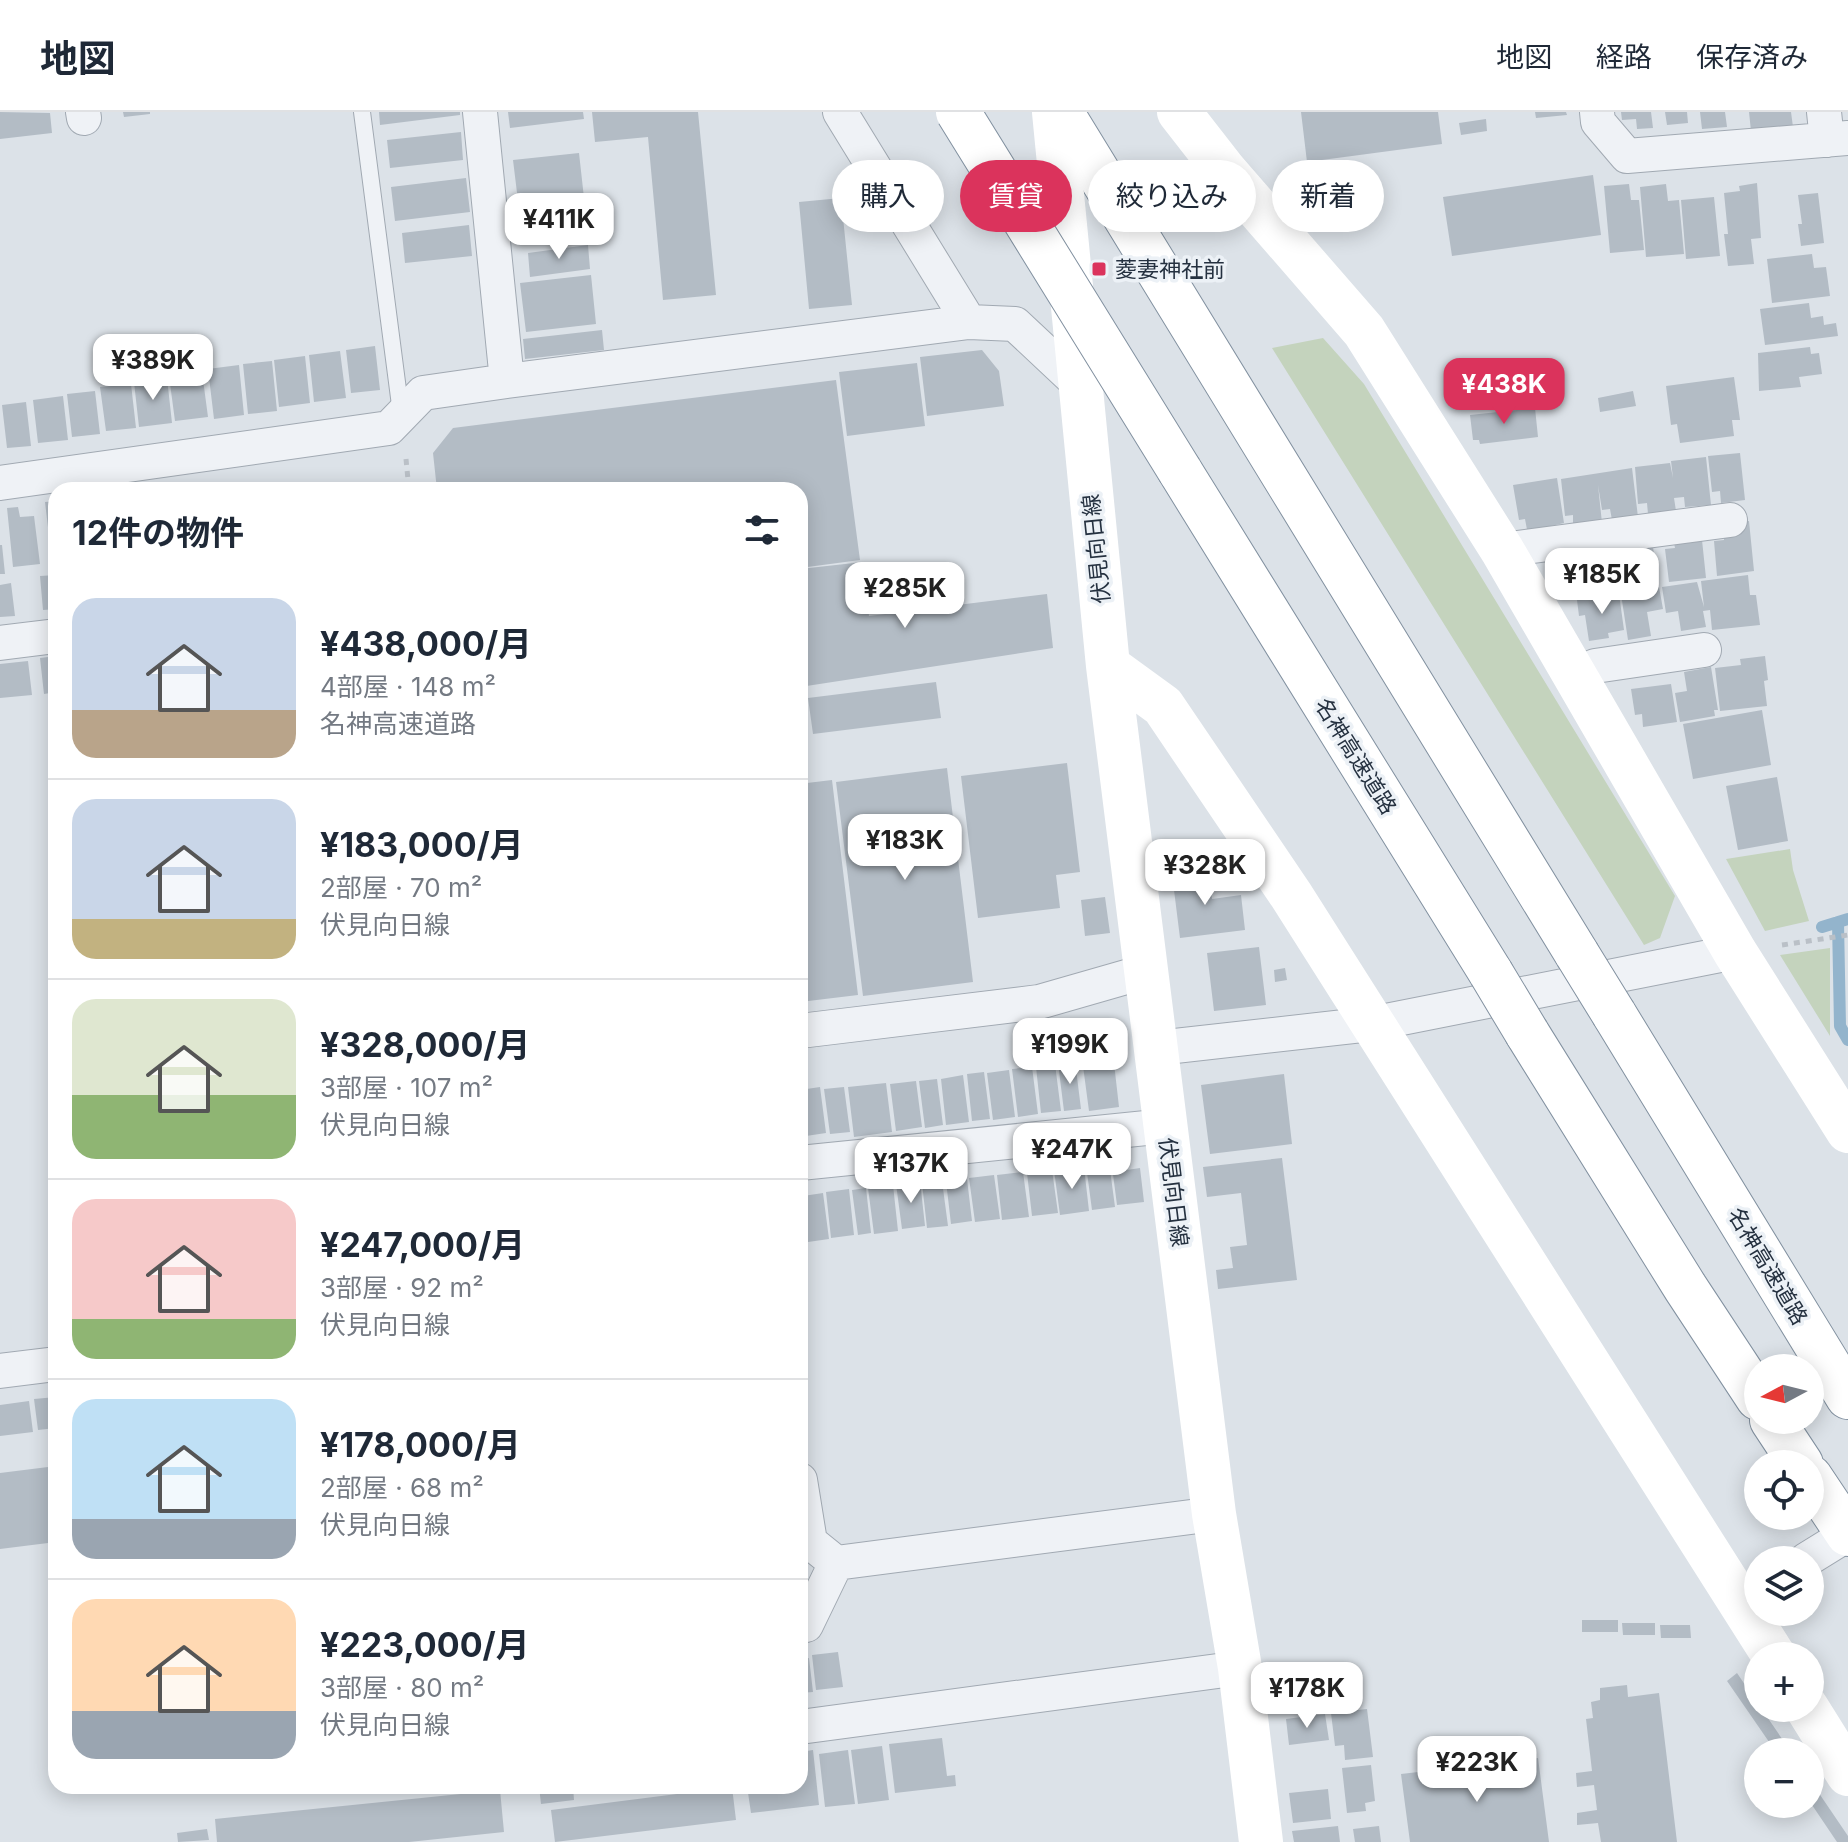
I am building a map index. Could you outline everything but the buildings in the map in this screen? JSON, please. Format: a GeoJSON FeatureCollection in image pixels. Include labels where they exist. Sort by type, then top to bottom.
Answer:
{"type":"FeatureCollection","features":[{"type":"Feature","properties":{"kind":"main road","name":"名神高速道路"},"geometry":{"type":"LineString","coordinates":[[958,112],[1527,1033],[1744,1377]]}},
{"type":"Feature","properties":{"kind":"main road","name":"伏見向日線"},"geometry":{"type":"LineString","coordinates":[[1054,112],[1078,383],[1108,666],[1214,1514],[1240,1668],[1261,1842]]}},
{"type":"Feature","properties":{"kind":"main road","name":"名神高速道路"},"geometry":{"type":"LineString","coordinates":[[1061,112],[1848,1397]]}},
{"type":"Feature","properties":{"kind":"main road"},"geometry":{"type":"LineString","coordinates":[[1179,112],[1225,171],[1364,331],[1502,550],[1735,952],[1848,1131]]}},
{"type":"Feature","properties":{"kind":"main road"},"geometry":{"type":"LineString","coordinates":[[1108,666],[1163,706],[1291,895],[1371,1024],[1744,1589]]}},
{"type":"Feature","properties":{"kind":"main road"},"geometry":{"type":"LineString","coordinates":[[1816,1722],[1848,1774]]}},
{"type":"Feature","properties":{"kind":"street"},"geometry":{"type":"LineString","coordinates":[[480,112],[507,381]]}},
{"type":"Feature","properties":{"kind":"street"},"geometry":{"type":"LineString","coordinates":[[840,112],[969,322]]}},
{"type":"Feature","properties":{"kind":"street"},"geometry":{"type":"LineString","coordinates":[[1597,112],[1598,122],[1627,156],[1833,130]]}},
{"type":"Feature","properties":{"kind":"street"},"geometry":{"type":"LineString","coordinates":[[0,483],[389,428],[423,393],[969,322],[1015,324],[1078,383]]}},
{"type":"Feature","properties":{"kind":"street"},"geometry":{"type":"LineString","coordinates":[[1502,550],[1730,520]]}},
{"type":"Feature","properties":{"kind":"street"},"geometry":{"type":"LineString","coordinates":[[0,643],[48,637]]}},
{"type":"Feature","properties":{"kind":"street"},"geometry":{"type":"LineString","coordinates":[[1575,677],[1595,666],[1704,650]]}},
{"type":"Feature","properties":{"kind":"street"},"geometry":{"type":"LineString","coordinates":[[1157,1048],[1371,1024],[1735,952]]}},
{"type":"Feature","properties":{"kind":"street"},"geometry":{"type":"LineString","coordinates":[[808,1030],[1039,1002],[1147,971]]}},
{"type":"Feature","properties":{"kind":"street"},"geometry":{"type":"LineString","coordinates":[[808,1162],[1166,1126]]}},
{"type":"Feature","properties":{"kind":"street"},"geometry":{"type":"LineString","coordinates":[[0,1371],[48,1365]]}},
{"type":"Feature","properties":{"kind":"street"},"geometry":{"type":"LineString","coordinates":[[1814,1546],[1834,1513]]}},
{"type":"Feature","properties":{"kind":"street"},"geometry":{"type":"LineString","coordinates":[[808,1530],[810,1542],[836,1563],[1214,1514]]}},
{"type":"Feature","properties":{"kind":"street"},"geometry":{"type":"LineString","coordinates":[[808,1621],[836,1563]]}},
{"type":"Feature","properties":{"kind":"street"},"geometry":{"type":"LineString","coordinates":[[808,1726],[1240,1668]]}},
{"type":"Feature","properties":{"kind":"lane"},"geometry":{"type":"LineString","coordinates":[[362,112],[401,415]]}},
{"type":"Feature","properties":{"kind":"path"},"geometry":{"type":"LineString","coordinates":[[1831,937],[1847,935]]}},
{"type":"Feature","properties":{"kind":"green space"},"geometry":{"type":"Polygon","coordinates":[[[1323,338],[1364,384],[1675,896],[1660,938],[1644,945],[1272,348],[1323,338]]]}},
{"type":"Feature","properties":{"kind":"green space"},"geometry":{"type":"Polygon","coordinates":[[[1790,849],[1793,870],[1809,921],[1765,931],[1726,859],[1790,849]]]}},
{"type":"Feature","properties":{"kind":"green space"},"geometry":{"type":"Polygon","coordinates":[[[1830,948],[1830,1036],[1780,955],[1830,948]]]}},
{"type":"Feature","properties":{"kind":"waterway"},"geometry":{"type":"LineString","coordinates":[[1822,927],[1848,919]]}},
{"type":"Feature","properties":{"kind":"waterway"},"geometry":{"type":"LineString","coordinates":[[1838,922],[1840,1026],[1848,1040]]}},
{"type":"Feature","properties":{"kind":"place","name":"菱妻神社前"},"geometry":{"type":"Point","coordinates":[1099,269]}}]}
